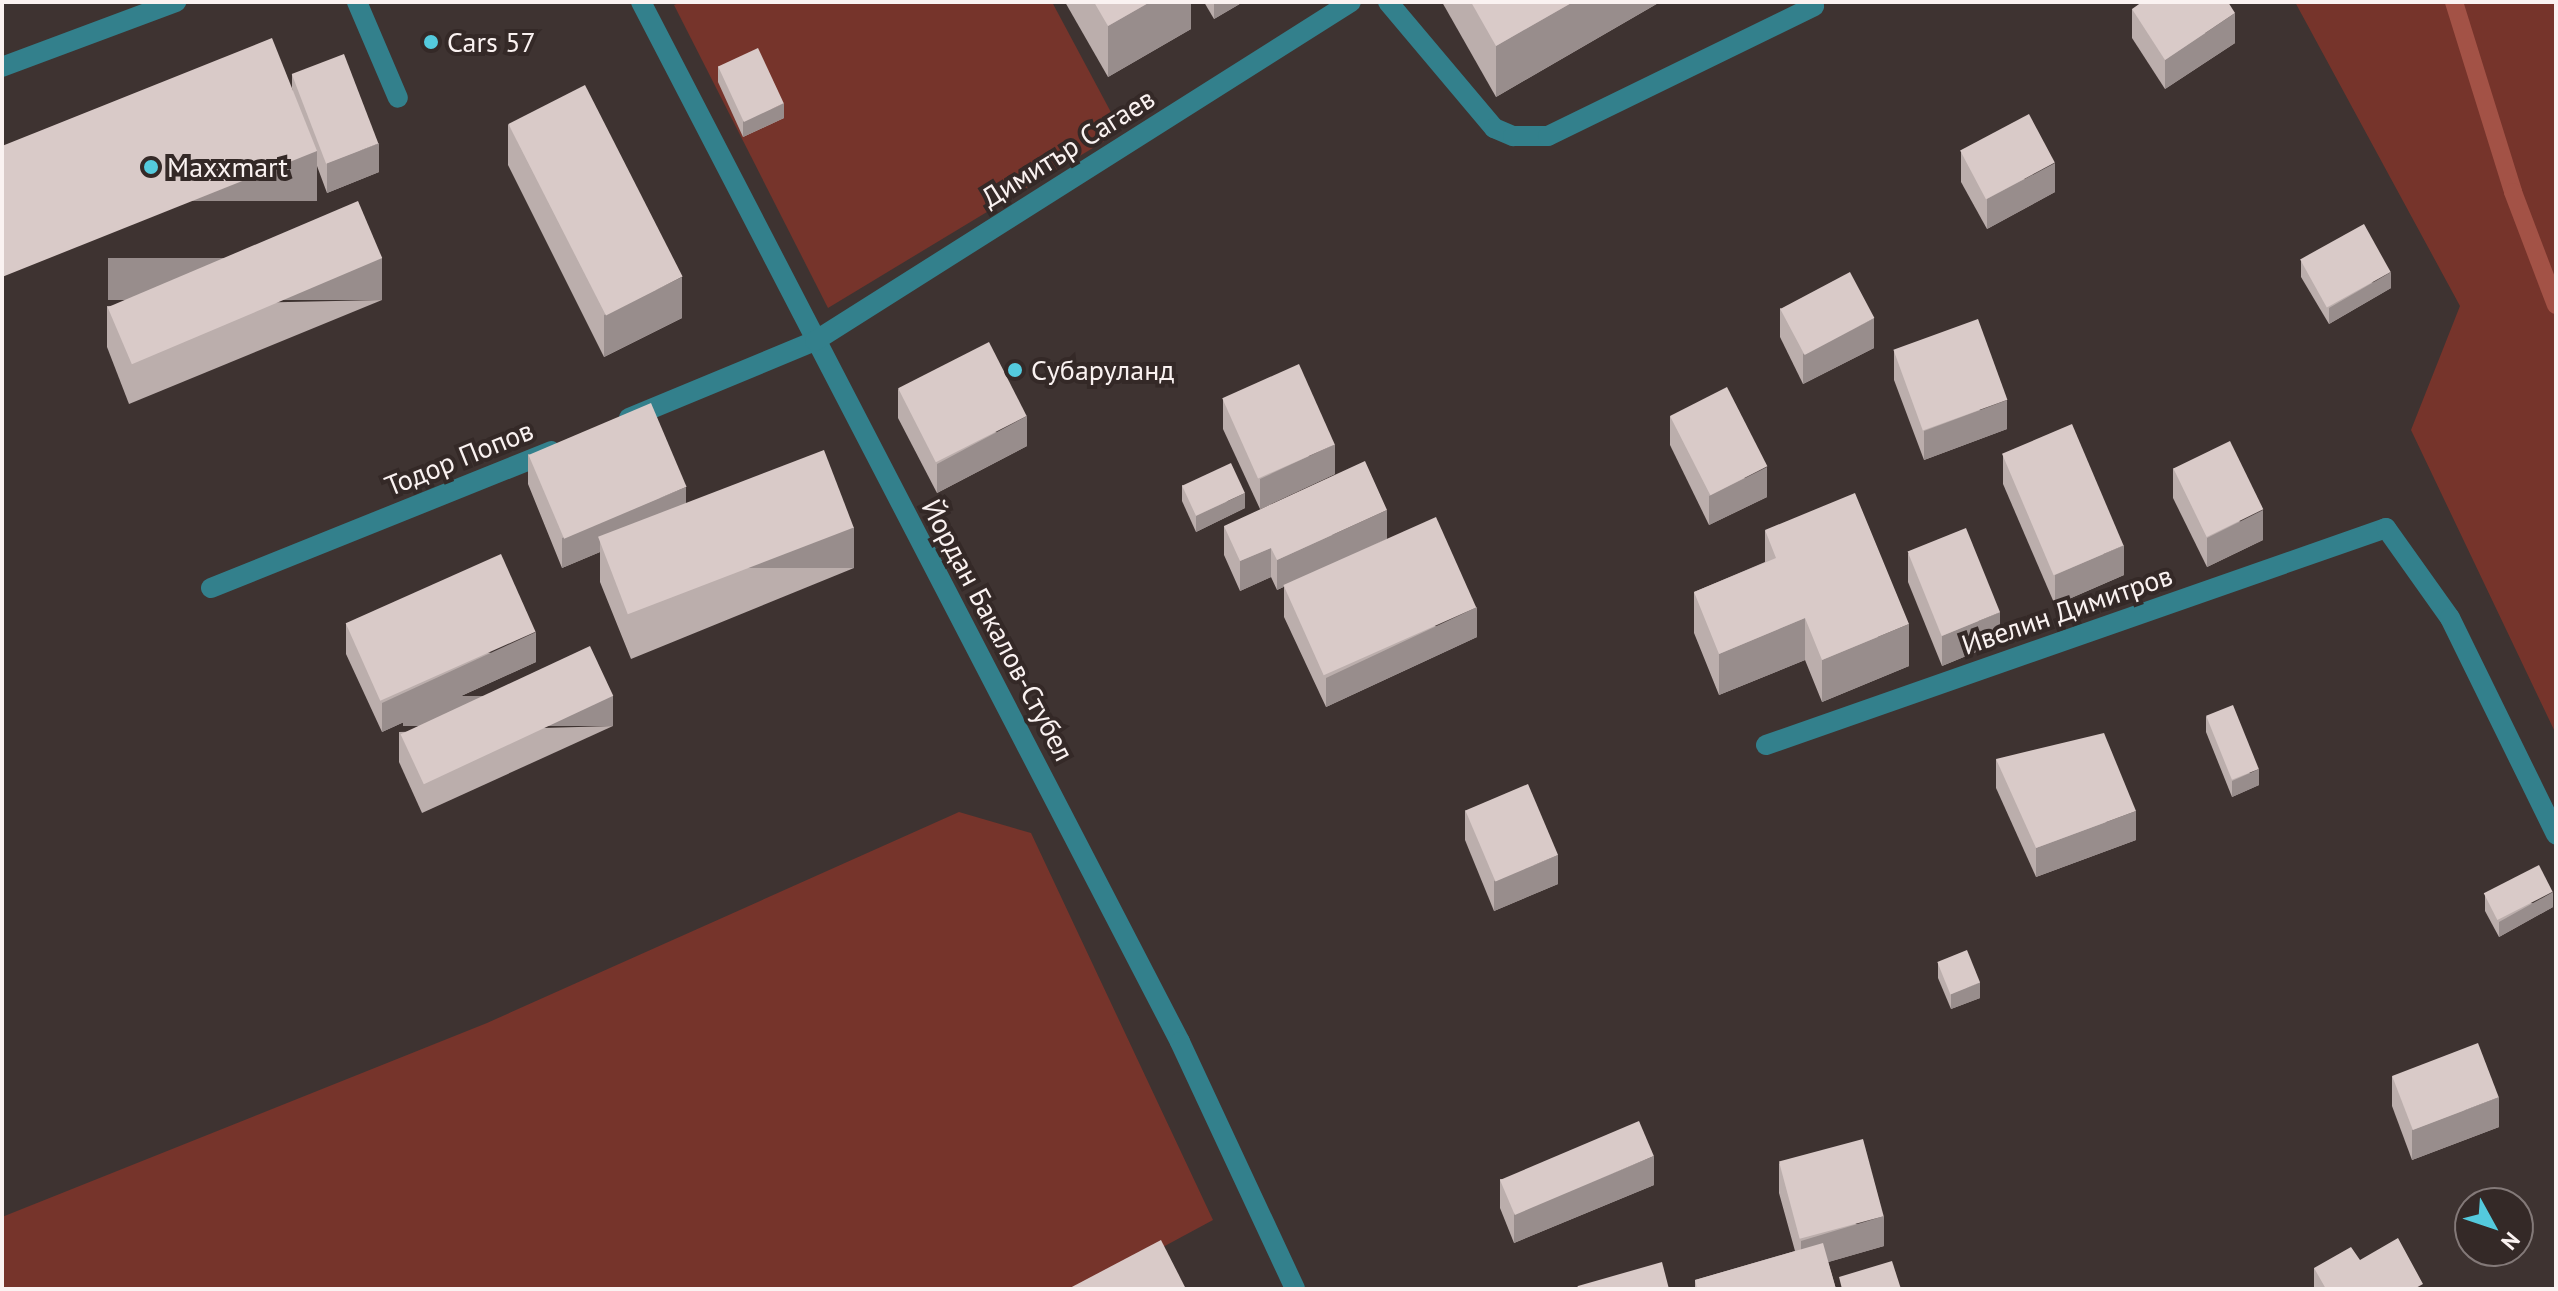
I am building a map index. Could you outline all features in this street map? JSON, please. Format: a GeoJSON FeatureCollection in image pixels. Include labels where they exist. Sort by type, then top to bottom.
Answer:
{"type":"FeatureCollection","features":[{"type":"Feature","properties":{"kind":"street"},"geometry":{"type":"LineString","coordinates":[[2,67],[176,2]]}},
{"type":"Feature","properties":{"kind":"street"},"geometry":{"type":"LineString","coordinates":[[357,2],[398,98]]}},
{"type":"Feature","properties":{"kind":"street","name":"Йордан Бакалов-Стубел"},"geometry":{"type":"LineString","coordinates":[[641,2],[1180,1042],[1295,1289]]}},
{"type":"Feature","properties":{"kind":"street","name":"Димитър Сагаев"},"geometry":{"type":"LineString","coordinates":[[815,341],[1351,2]]}},
{"type":"Feature","properties":{"kind":"street"},"geometry":{"type":"LineString","coordinates":[[1388,2],[1494,128],[1513,136],[1548,136],[1814,6]]}},
{"type":"Feature","properties":{"kind":"street"},"geometry":{"type":"LineString","coordinates":[[614,424],[815,341]]}},
{"type":"Feature","properties":{"kind":"street","name":"Тодор Попов"},"geometry":{"type":"LineString","coordinates":[[211,588],[571,442]]}},
{"type":"Feature","properties":{"kind":"street","name":"Ивелин Димитров"},"geometry":{"type":"LineString","coordinates":[[1766,745],[2386,528],[2450,618],[2556,834]]}},
{"type":"Feature","properties":{"kind":"shaded area"},"geometry":{"type":"Polygon","coordinates":[[[681,2],[1052,2],[1121,131],[828,308],[674,5],[681,2]]]}},
{"type":"Feature","properties":{"kind":"shaded area"},"geometry":{"type":"Polygon","coordinates":[[[2295,2],[2556,2],[2556,734],[2411,430],[2460,306],[2295,2]]]}},
{"type":"Feature","properties":{"kind":"shaded area"},"geometry":{"type":"Polygon","coordinates":[[[959,812],[1031,833],[1213,1220],[1085,1289],[2,1289],[2,1217],[487,1023],[959,812]]]}},
{"type":"Feature","properties":{"kind":"building"},"geometry":{"type":"Polygon","coordinates":[[[1094,2],[1150,2],[1108,26],[1094,2]]]}},
{"type":"Feature","properties":{"kind":"building"},"geometry":{"type":"Polygon","coordinates":[[[1471,2],[1573,2],[1496,46],[1471,2]]]}},
{"type":"Feature","properties":{"kind":"building"},"geometry":{"type":"Polygon","coordinates":[[[2142,2],[2228,2],[2235,13],[2165,60],[2132,9],[2142,2]]]}},
{"type":"Feature","properties":{"kind":"building"},"geometry":{"type":"Polygon","coordinates":[[[272,38],[317,151],[2,277],[2,146],[272,38]]]}},
{"type":"Feature","properties":{"kind":"building"},"geometry":{"type":"Polygon","coordinates":[[[758,48],[784,103],[744,122],[718,67],[758,48]]]}},
{"type":"Feature","properties":{"kind":"building"},"geometry":{"type":"Polygon","coordinates":[[[344,54],[378,144],[326,164],[292,74],[344,54]]]}},
{"type":"Feature","properties":{"kind":"building"},"geometry":{"type":"Polygon","coordinates":[[[585,85],[683,277],[606,316],[508,124],[585,85]]]}},
{"type":"Feature","properties":{"kind":"building"},"geometry":{"type":"Polygon","coordinates":[[[2029,114],[2055,163],[1986,199],[1960,151],[2029,114]]]}},
{"type":"Feature","properties":{"kind":"building"},"geometry":{"type":"Polygon","coordinates":[[[358,201],[382,258],[132,364],[108,307],[358,201]]]}},
{"type":"Feature","properties":{"kind":"building"},"geometry":{"type":"Polygon","coordinates":[[[2364,224],[2391,272],[2327,307],[2300,259],[2364,224]]]}},
{"type":"Feature","properties":{"kind":"building"},"geometry":{"type":"Polygon","coordinates":[[[1850,272],[1874,318],[1805,355],[1780,309],[1850,272]]]}},
{"type":"Feature","properties":{"kind":"building"},"geometry":{"type":"Polygon","coordinates":[[[1978,319],[2007,400],[1923,431],[1893,350],[1978,319]]]}},
{"type":"Feature","properties":{"kind":"building"},"geometry":{"type":"Polygon","coordinates":[[[989,342],[1027,416],[936,462],[898,388],[989,342]]]}},
{"type":"Feature","properties":{"kind":"building"},"geometry":{"type":"Polygon","coordinates":[[[1299,364],[1335,444],[1258,479],[1222,398],[1299,364]]]}},
{"type":"Feature","properties":{"kind":"building"},"geometry":{"type":"Polygon","coordinates":[[[1727,387],[1767,466],[1710,495],[1670,416],[1727,387]]]}},
{"type":"Feature","properties":{"kind":"building"},"geometry":{"type":"Polygon","coordinates":[[[651,403],[687,487],[564,539],[529,455],[651,403]]]}},
{"type":"Feature","properties":{"kind":"building"},"geometry":{"type":"Polygon","coordinates":[[[2072,424],[2124,546],[2054,575],[2002,454],[2072,424]]]}},
{"type":"Feature","properties":{"kind":"building"},"geometry":{"type":"Polygon","coordinates":[[[2230,441],[2263,509],[2207,537],[2173,469],[2230,441]]]}},
{"type":"Feature","properties":{"kind":"building"},"geometry":{"type":"Polygon","coordinates":[[[824,450],[854,527],[628,614],[598,537],[824,450]]]}},
{"type":"Feature","properties":{"kind":"building"},"geometry":{"type":"Polygon","coordinates":[[[1365,461],[1387,510],[1277,560],[1271,548],[1240,561],[1224,526],[1365,461]]]}},
{"type":"Feature","properties":{"kind":"building"},"geometry":{"type":"Polygon","coordinates":[[[1231,463],[1245,493],[1196,516],[1182,486],[1231,463]]]}},
{"type":"Feature","properties":{"kind":"building"},"geometry":{"type":"Polygon","coordinates":[[[1855,493],[1909,624],[1822,660],[1805,618],[1719,654],[1694,592],[1776,558],[1765,530],[1855,493]]]}},
{"type":"Feature","properties":{"kind":"building"},"geometry":{"type":"Polygon","coordinates":[[[1436,517],[1476,607],[1324,675],[1283,585],[1436,517]]]}},
{"type":"Feature","properties":{"kind":"building"},"geometry":{"type":"Polygon","coordinates":[[[1966,528],[2000,612],[1942,636],[1908,552],[1966,528]]]}},
{"type":"Feature","properties":{"kind":"building"},"geometry":{"type":"Polygon","coordinates":[[[501,554],[536,632],[380,701],[346,623],[501,554]]]}},
{"type":"Feature","properties":{"kind":"building"},"geometry":{"type":"Polygon","coordinates":[[[590,646],[613,696],[424,784],[401,734],[590,646]]]}},
{"type":"Feature","properties":{"kind":"building"},"geometry":{"type":"Polygon","coordinates":[[[2233,705],[2259,769],[2232,780],[2206,716],[2233,705]]]}},
{"type":"Feature","properties":{"kind":"building"},"geometry":{"type":"Polygon","coordinates":[[[2104,733],[2136,811],[2036,848],[1996,759],[2104,733]]]}},
{"type":"Feature","properties":{"kind":"building"},"geometry":{"type":"Polygon","coordinates":[[[1528,784],[1558,855],[1495,881],[1465,811],[1528,784]]]}},
{"type":"Feature","properties":{"kind":"building"},"geometry":{"type":"Polygon","coordinates":[[[2539,865],[2553,892],[2497,920],[2484,893],[2539,865]]]}},
{"type":"Feature","properties":{"kind":"building"},"geometry":{"type":"Polygon","coordinates":[[[1967,950],[1980,982],[1950,994],[1937,962],[1967,950]]]}},
{"type":"Feature","properties":{"kind":"building"},"geometry":{"type":"Polygon","coordinates":[[[2478,1043],[2499,1097],[2413,1130],[2392,1076],[2478,1043]]]}},
{"type":"Feature","properties":{"kind":"building"},"geometry":{"type":"Polygon","coordinates":[[[1639,1121],[1654,1156],[1515,1215],[1500,1180],[1639,1121]]]}},
{"type":"Feature","properties":{"kind":"building"},"geometry":{"type":"Polygon","coordinates":[[[1863,1139],[1884,1216],[1800,1239],[1779,1162],[1863,1139]]]}},
{"type":"Feature","properties":{"kind":"building"},"geometry":{"type":"Polygon","coordinates":[[[2398,1238],[2423,1284],[2414,1289],[2326,1289],[2314,1268],[2351,1247],[2360,1260],[2398,1238]]]}},
{"type":"Feature","properties":{"kind":"building"},"geometry":{"type":"Polygon","coordinates":[[[1161,1240],[1186,1289],[1068,1289],[1161,1240]]]}},
{"type":"Feature","properties":{"kind":"building"},"geometry":{"type":"Polygon","coordinates":[[[1823,1243],[1836,1289],[1697,1289],[1695,1280],[1823,1243]]]}},
{"type":"Feature","properties":{"kind":"building"},"geometry":{"type":"Polygon","coordinates":[[[1892,1261],[1901,1289],[1842,1289],[1839,1277],[1892,1261]]]}},
{"type":"Feature","properties":{"kind":"building"},"geometry":{"type":"Polygon","coordinates":[[[1662,1262],[1669,1289],[1576,1289],[1578,1286],[1662,1262]]]}},
{"type":"Feature","properties":{"kind":"waterway"},"geometry":{"type":"LineString","coordinates":[[2454,2],[2513,192],[2556,305]]}},
{"type":"Feature","properties":{"kind":"place","name":"Cars 57"},"geometry":{"type":"Point","coordinates":[431,42]}},
{"type":"Feature","properties":{"kind":"place","name":"Maxxmart"},"geometry":{"type":"Point","coordinates":[151,167]}},
{"type":"Feature","properties":{"kind":"place","name":"Субаруланд"},"geometry":{"type":"Point","coordinates":[1015,370]}}]}
